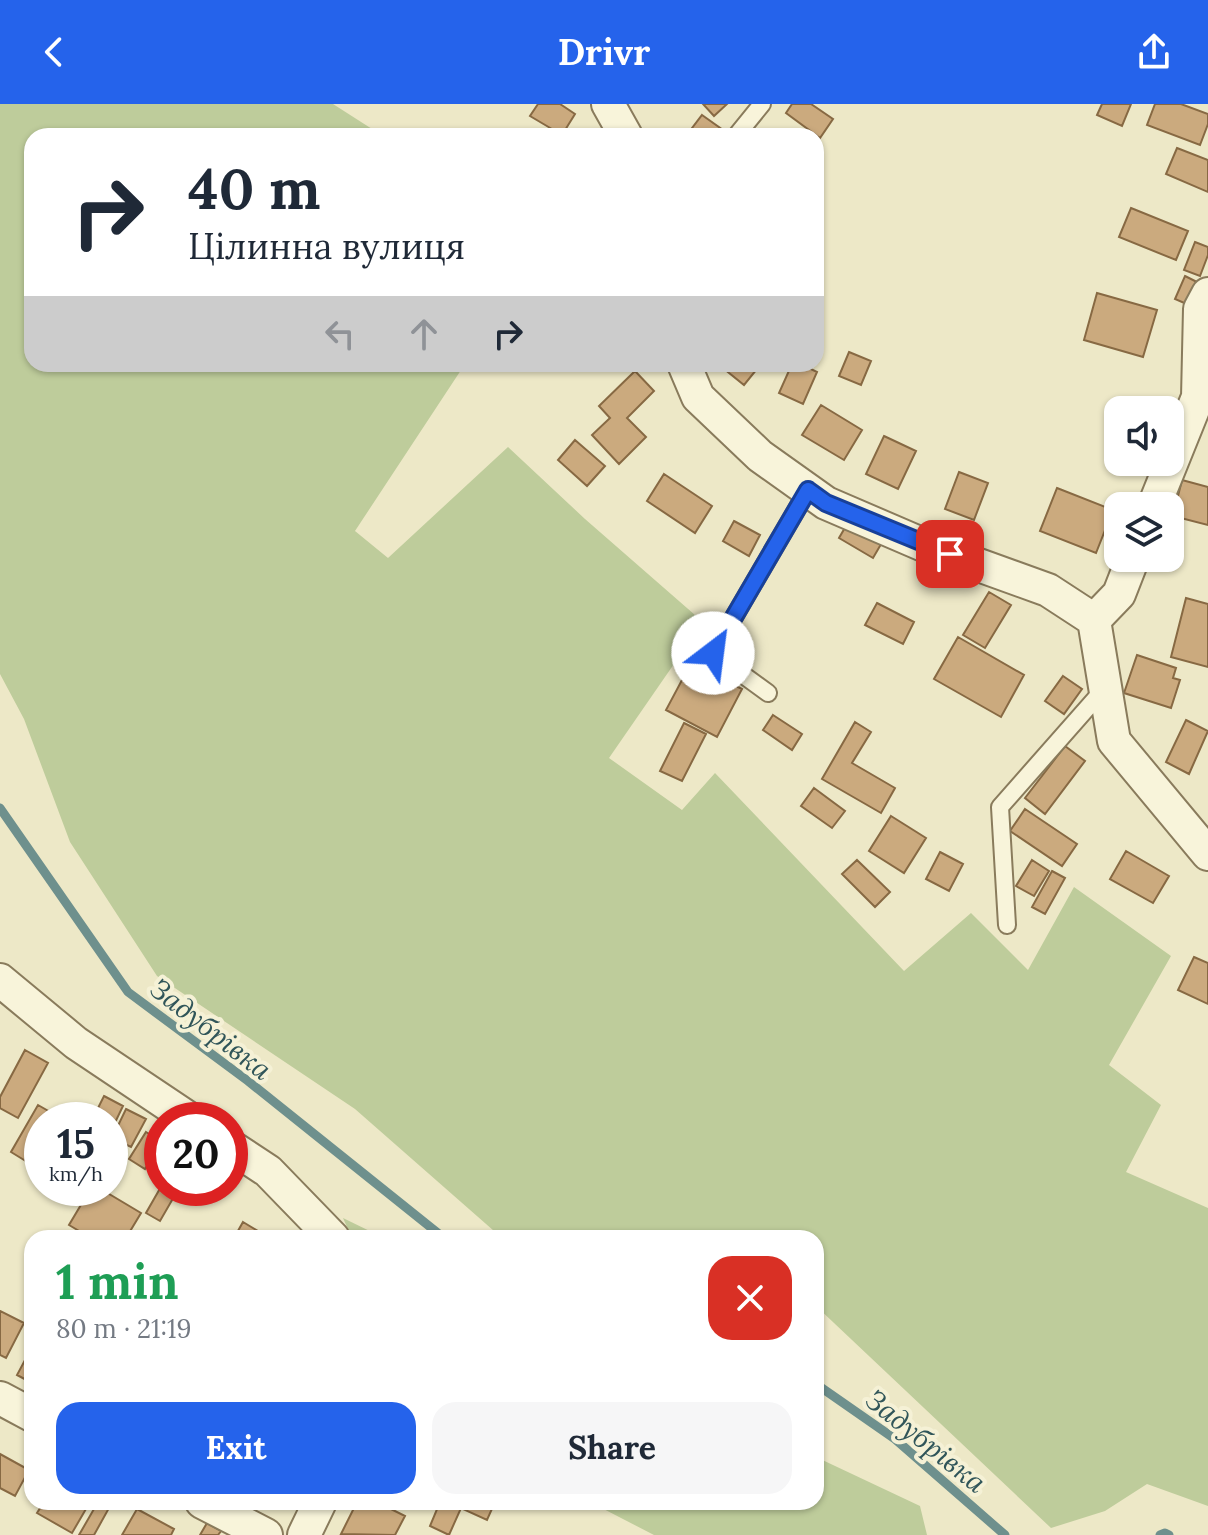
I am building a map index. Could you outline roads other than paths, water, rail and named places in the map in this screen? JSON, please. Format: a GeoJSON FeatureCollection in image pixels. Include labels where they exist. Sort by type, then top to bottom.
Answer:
{"type":"FeatureCollection","features":[{"type":"Feature","properties":{"kind":"street"},"geometry":{"type":"LineString","coordinates":[[608,104],[622,128]]}},
{"type":"Feature","properties":{"kind":"street"},"geometry":{"type":"LineString","coordinates":[[1160,492],[1198,397],[1200,309],[1208,294]]}},
{"type":"Feature","properties":{"kind":"street"},"geometry":{"type":"LineString","coordinates":[[687,372],[698,397],[760,456],[826,503],[926,546],[1048,590],[1094,620],[1114,741],[1208,854]]}},
{"type":"Feature","properties":{"kind":"street"},"geometry":{"type":"LineString","coordinates":[[1094,620],[1119,594],[1128,572]]}},
{"type":"Feature","properties":{"kind":"street"},"geometry":{"type":"LineString","coordinates":[[0,980],[76,1043],[164,1102]]}},
{"type":"Feature","properties":{"kind":"street"},"geometry":{"type":"LineString","coordinates":[[248,1158],[268,1171],[325,1230]]}},
{"type":"Feature","properties":{"kind":"street"},"geometry":{"type":"LineString","coordinates":[[0,1398],[24,1411]]}},
{"type":"Feature","properties":{"kind":"street"},"geometry":{"type":"LineString","coordinates":[[218,1510],[266,1535]]}},
{"type":"Feature","properties":{"kind":"street"},"geometry":{"type":"LineString","coordinates":[[304,1535],[316,1510]]}},
{"type":"Feature","properties":{"kind":"lane"},"geometry":{"type":"LineString","coordinates":[[742,128],[762,104]]}},
{"type":"Feature","properties":{"kind":"lane"},"geometry":{"type":"LineString","coordinates":[[768,693],[713,653],[808,490]]}},
{"type":"Feature","properties":{"kind":"lane"},"geometry":{"type":"LineString","coordinates":[[1007,925],[1000,807],[1105,688]]}},
{"type":"Feature","properties":{"kind":"waterway","name":"Задубрівка"},"geometry":{"type":"LineString","coordinates":[[0,808],[128,992],[248,1081],[434,1230]]}},
{"type":"Feature","properties":{"kind":"waterway","name":"Задубрівка"},"geometry":{"type":"LineString","coordinates":[[824,1390],[895,1439],[1005,1535]]}},
{"type":"Feature","properties":{"kind":"waterway","name":"Задубрівка"},"geometry":{"type":"LineString","coordinates":[[1160,1535],[1169,1535]]}}]}
